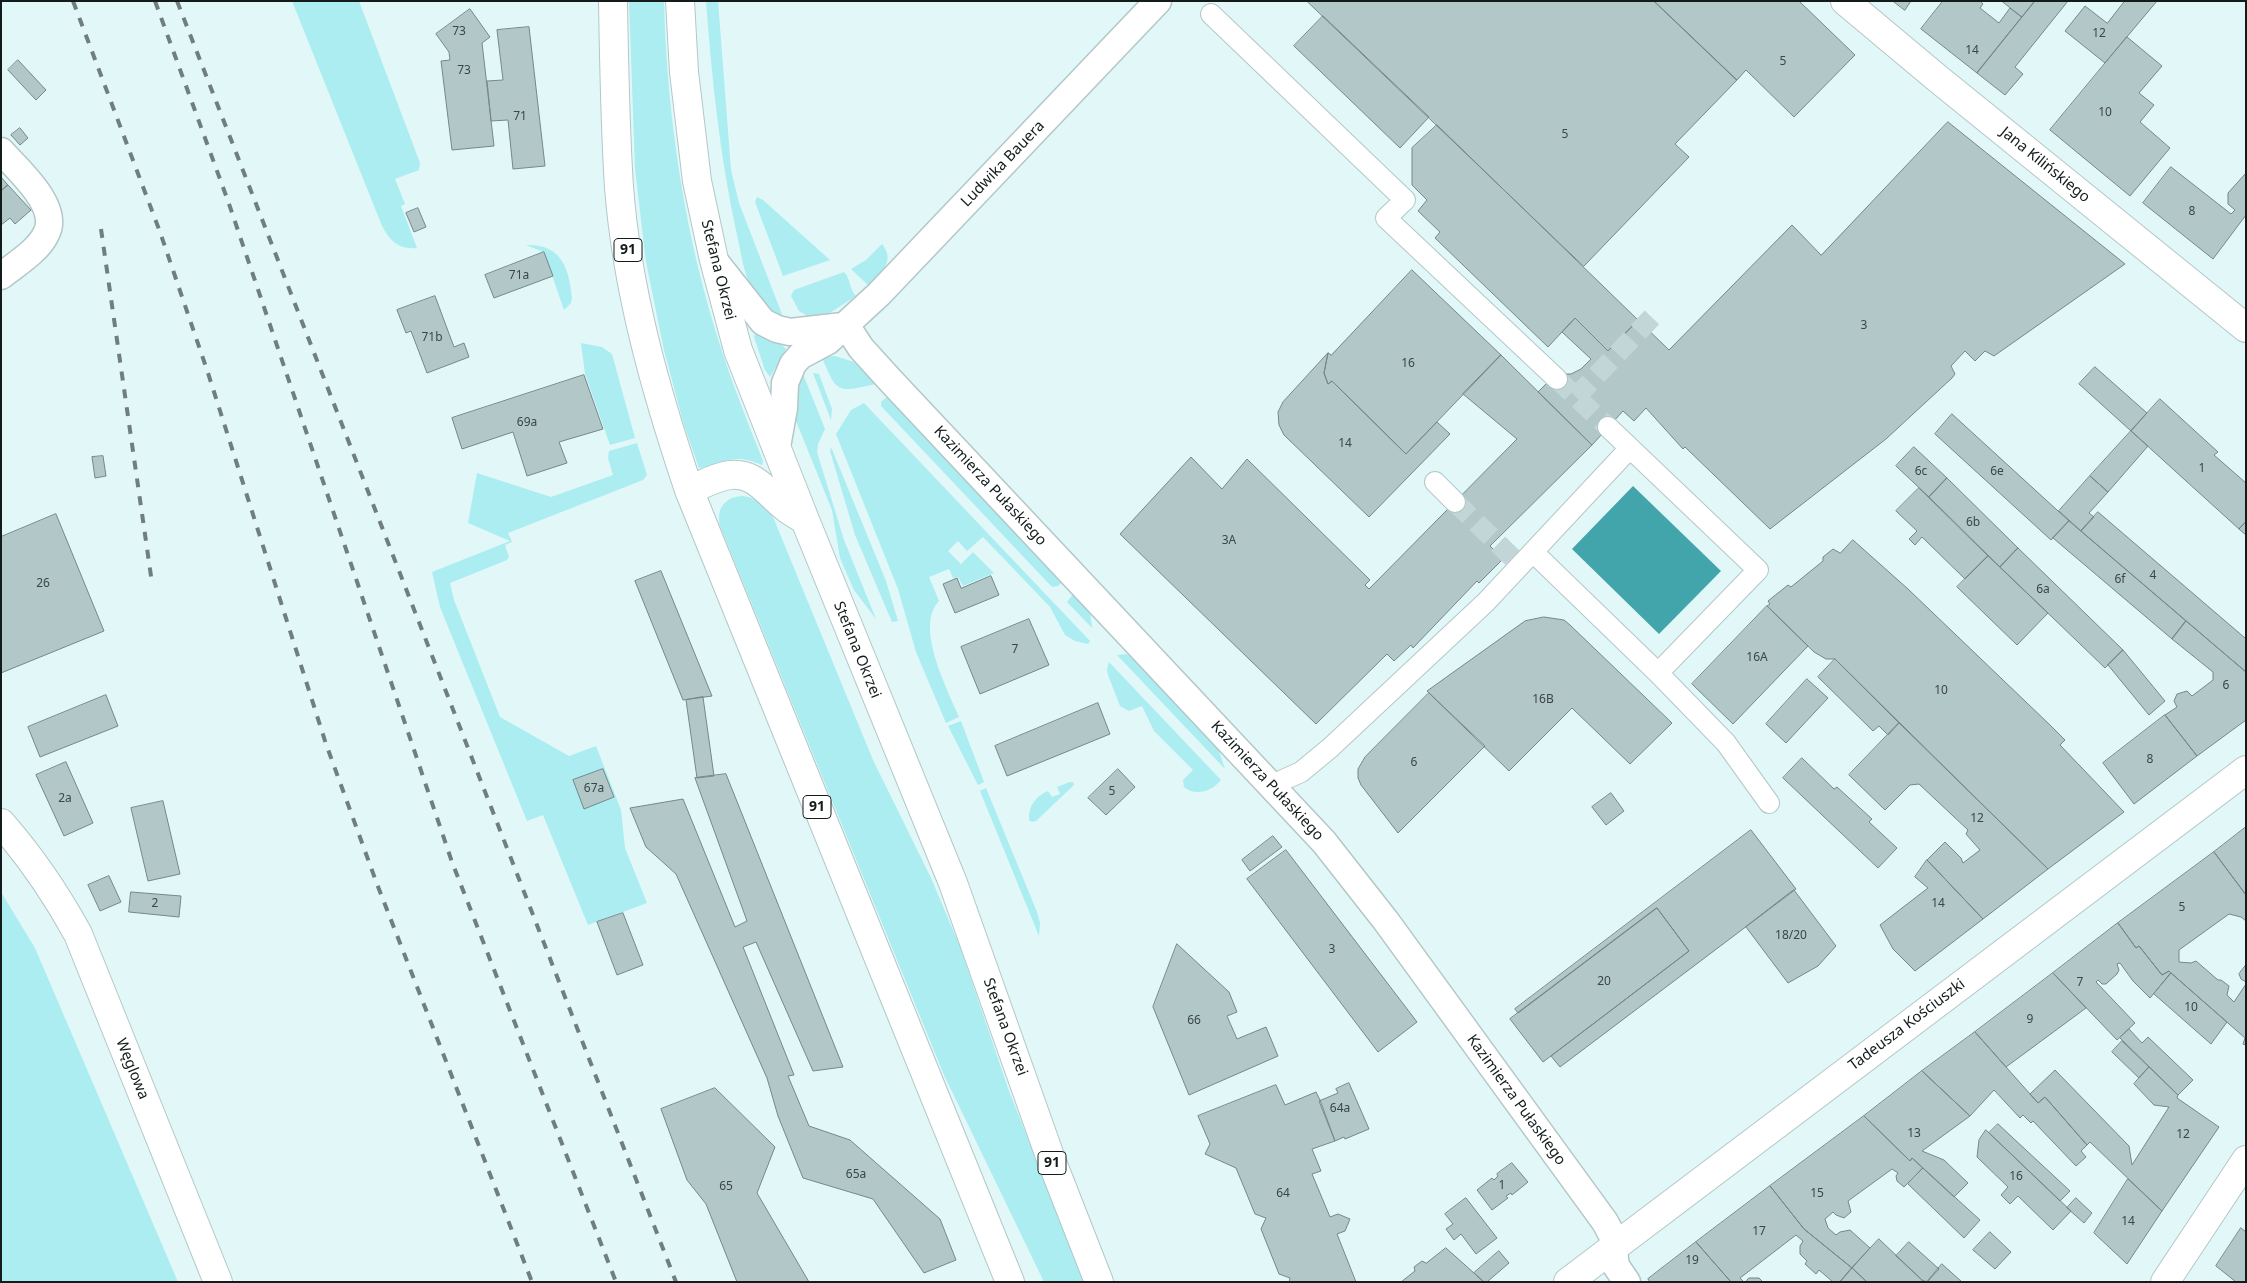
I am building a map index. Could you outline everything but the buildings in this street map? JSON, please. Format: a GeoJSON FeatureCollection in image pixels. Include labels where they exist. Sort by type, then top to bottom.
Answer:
{"type":"FeatureCollection","features":[{"type":"Feature","properties":{"kind":"main road","name":"91"},"geometry":{"type":"LineString","coordinates":[[613,1],[620,189],[630,265],[654,380],[689,490],[1010,1282]]}},
{"type":"Feature","properties":{"kind":"main road","name":"Stefana Okrzei"},"geometry":{"type":"LineString","coordinates":[[680,1],[684,72],[697,181],[714,260],[738,350],[804,520],[953,883],[1052,1162],[1100,1282]]}},
{"type":"Feature","properties":{"kind":"main road","name":"Jana Kilińskiego"},"geometry":{"type":"LineString","coordinates":[[1845,1],[1937,78],[2246,328]]}},
{"type":"Feature","properties":{"kind":"main road"},"geometry":{"type":"LineString","coordinates":[[689,490],[731,474],[748,477],[757,481],[785,508],[804,520]]}},
{"type":"Feature","properties":{"kind":"main road","name":"Tadeusza Kościuszki"},"geometry":{"type":"LineString","coordinates":[[1568,1282],[2246,770]]}},
{"type":"Feature","properties":{"kind":"main road","name":"Węglowa"},"geometry":{"type":"LineString","coordinates":[[1,823],[33,863],[63,906],[78,934],[218,1282]]}},
{"type":"Feature","properties":{"kind":"main road"},"geometry":{"type":"LineString","coordinates":[[2165,1282],[2246,1160]]}},
{"type":"Feature","properties":{"kind":"street","name":"Ludwika Bauera"},"geometry":{"type":"LineString","coordinates":[[777,447],[784,413],[785,384],[793,364],[800,356],[828,341],[879,294],[1158,1]]}},
{"type":"Feature","properties":{"kind":"street"},"geometry":{"type":"LineString","coordinates":[[1211,14],[1404,200],[1386,218],[1557,379]]}},
{"type":"Feature","properties":{"kind":"street"},"geometry":{"type":"LineString","coordinates":[[1,151],[45,201],[49,216],[48,233],[38,245],[1,276]]}},
{"type":"Feature","properties":{"kind":"street"},"geometry":{"type":"LineString","coordinates":[[714,260],[763,322],[777,329],[790,332],[846,325]]}},
{"type":"Feature","properties":{"kind":"street","name":"Kazimierza Pułaskiego"},"geometry":{"type":"LineString","coordinates":[[846,325],[861,348],[890,380],[1324,842],[1390,926],[1606,1222],[1612,1235],[1616,1266],[1627,1282]]}},
{"type":"Feature","properties":{"kind":"street"},"geometry":{"type":"LineString","coordinates":[[1608,427],[1758,570],[1658,673]]}},
{"type":"Feature","properties":{"kind":"street"},"geometry":{"type":"LineString","coordinates":[[1272,785],[1301,772],[1330,748],[1486,602],[1630,448]]}},
{"type":"Feature","properties":{"kind":"street"},"geometry":{"type":"LineString","coordinates":[[1435,482],[1455,502]]}},
{"type":"Feature","properties":{"kind":"street"},"geometry":{"type":"LineString","coordinates":[[1533,552],[1658,673],[1726,743],[1770,803]]}},
{"type":"Feature","properties":{"kind":"shaded area"},"geometry":{"type":"Polygon","coordinates":[[[292,1],[359,1],[420,163],[419,170],[395,179],[405,204],[401,206],[417,248],[400,246],[388,236],[382,226],[292,1]]]}},
{"type":"Feature","properties":{"kind":"shaded area"},"geometry":{"type":"Polygon","coordinates":[[[629,1],[664,1],[669,90],[680,178],[688,222],[709,309],[722,351],[763,461],[762,465],[742,459],[735,459],[699,468],[684,425],[664,350],[646,262],[635,169],[629,1]]]}},
{"type":"Feature","properties":{"kind":"shaded area"},"geometry":{"type":"Polygon","coordinates":[[[706,1],[718,1],[731,170],[739,203],[783,317],[769,310],[758,299],[749,284],[743,263],[721,148],[706,1]]]}},
{"type":"Feature","properties":{"kind":"shaded area"},"geometry":{"type":"Polygon","coordinates":[[[757,197],[763,200],[830,260],[783,276],[755,202],[757,197]]]}},
{"type":"Feature","properties":{"kind":"shaded area"},"geometry":{"type":"Polygon","coordinates":[[[882,244],[888,256],[887,261],[882,271],[868,285],[851,269],[866,260],[882,244]]]}},
{"type":"Feature","properties":{"kind":"shaded area"},"geometry":{"type":"Polygon","coordinates":[[[526,245],[548,248],[561,260],[568,276],[572,298],[571,303],[564,310],[544,252],[526,245]]]}},
{"type":"Feature","properties":{"kind":"shaded area"},"geometry":{"type":"Polygon","coordinates":[[[844,272],[856,296],[822,318],[808,321],[806,315],[799,311],[791,296],[794,290],[844,272]]]}},
{"type":"Feature","properties":{"kind":"shaded area"},"geometry":{"type":"Polygon","coordinates":[[[755,333],[782,345],[786,349],[770,377],[765,370],[754,337],[755,333]]]}},
{"type":"Feature","properties":{"kind":"shaded area"},"geometry":{"type":"Polygon","coordinates":[[[581,343],[602,347],[612,354],[635,438],[610,445],[585,374],[581,343]]]}},
{"type":"Feature","properties":{"kind":"shaded area"},"geometry":{"type":"Polygon","coordinates":[[[835,356],[854,362],[876,384],[846,389],[840,388],[831,378],[822,357],[835,356]]]}},
{"type":"Feature","properties":{"kind":"shaded area"},"geometry":{"type":"Polygon","coordinates":[[[813,373],[819,374],[832,409],[831,420],[813,373]]]}},
{"type":"Feature","properties":{"kind":"shaded area"},"geometry":{"type":"Polygon","coordinates":[[[803,374],[825,429],[818,444],[817,452],[844,540],[876,619],[854,590],[840,558],[832,510],[796,421],[795,397],[803,374]]]}},
{"type":"Feature","properties":{"kind":"shaded area"},"geometry":{"type":"Polygon","coordinates":[[[888,396],[1062,582],[1058,586],[1052,587],[881,406],[881,402],[888,396]]]}},
{"type":"Feature","properties":{"kind":"shaded area"},"geometry":{"type":"Polygon","coordinates":[[[864,403],[1090,641],[1088,644],[1075,641],[1065,635],[1050,607],[983,537],[967,551],[958,541],[948,551],[961,564],[973,552],[994,573],[963,586],[958,577],[953,578],[949,569],[929,577],[939,601],[932,612],[930,626],[931,642],[941,675],[959,717],[946,723],[916,652],[898,589],[836,434],[851,410],[864,403]]]}},
{"type":"Feature","properties":{"kind":"shaded area"},"geometry":{"type":"Polygon","coordinates":[[[637,443],[647,475],[643,480],[508,533],[512,542],[505,545],[509,557],[507,560],[450,583],[454,600],[500,717],[569,756],[596,746],[621,810],[625,848],[647,903],[588,925],[543,815],[527,821],[440,607],[432,572],[510,541],[468,523],[477,473],[551,497],[613,475],[608,458],[609,451],[637,443]]]}},
{"type":"Feature","properties":{"kind":"shaded area"},"geometry":{"type":"Polygon","coordinates":[[[831,447],[886,581],[898,621],[892,622],[855,535],[830,451],[831,447]]]}},
{"type":"Feature","properties":{"kind":"shaded area"},"geometry":{"type":"Polygon","coordinates":[[[1633,486],[1721,571],[1659,634],[1572,549],[1633,486]]]}},
{"type":"Feature","properties":{"kind":"shaded area"},"geometry":{"type":"Polygon","coordinates":[[[743,496],[761,503],[773,517],[873,760],[931,878],[959,944],[1009,1091],[1085,1282],[1044,1282],[944,1075],[720,526],[719,514],[723,505],[731,499],[743,496]]]}},
{"type":"Feature","properties":{"kind":"shaded area"},"geometry":{"type":"Polygon","coordinates":[[[1073,594],[1090,611],[1092,628],[1067,602],[1073,594]]]}},
{"type":"Feature","properties":{"kind":"shaded area"},"geometry":{"type":"Polygon","coordinates":[[[1126,654],[1134,658],[1218,748],[1225,769],[1117,655],[1126,654]]]}},
{"type":"Feature","properties":{"kind":"shaded area"},"geometry":{"type":"Polygon","coordinates":[[[1109,662],[1221,780],[1217,784],[1209,790],[1199,792],[1194,792],[1184,787],[1183,780],[1193,770],[1154,731],[1142,706],[1129,711],[1120,706],[1108,675],[1109,662]]]}},
{"type":"Feature","properties":{"kind":"shaded area"},"geometry":{"type":"Polygon","coordinates":[[[961,721],[984,782],[978,785],[948,726],[961,721]]]}},
{"type":"Feature","properties":{"kind":"shaded area"},"geometry":{"type":"Polygon","coordinates":[[[1073,782],[1074,785],[1036,821],[1032,822],[1029,820],[1031,806],[1036,799],[1048,791],[1052,797],[1060,794],[1057,787],[1073,782]]]}},
{"type":"Feature","properties":{"kind":"shaded area"},"geometry":{"type":"Polygon","coordinates":[[[986,788],[1037,912],[1040,923],[1039,936],[980,791],[986,788]]]}},
{"type":"Feature","properties":{"kind":"shaded area"},"geometry":{"type":"Polygon","coordinates":[[[1,892],[35,948],[178,1282],[1,1282],[1,892]]]}},
{"type":"Feature","properties":{"kind":"tunnel"},"geometry":{"type":"LineString","coordinates":[[1576,397],[1658,311]]}},
{"type":"Feature","properties":{"kind":"tunnel"},"geometry":{"type":"LineString","coordinates":[[1557,379],[1608,427]]}},
{"type":"Feature","properties":{"kind":"tunnel"},"geometry":{"type":"LineString","coordinates":[[1455,502],[1520,565]]}},
{"type":"Feature","properties":{"kind":"railway"},"geometry":{"type":"LineString","coordinates":[[73,1],[160,232],[208,373],[326,744],[377,884],[532,1282]]}},
{"type":"Feature","properties":{"kind":"railway"},"geometry":{"type":"LineString","coordinates":[[155,1],[228,201],[452,862],[616,1282]]}},
{"type":"Feature","properties":{"kind":"railway"},"geometry":{"type":"LineString","coordinates":[[177,1],[676,1282]]}},
{"type":"Feature","properties":{"kind":"railway"},"geometry":{"type":"LineString","coordinates":[[101,229],[152,583]]}}]}
